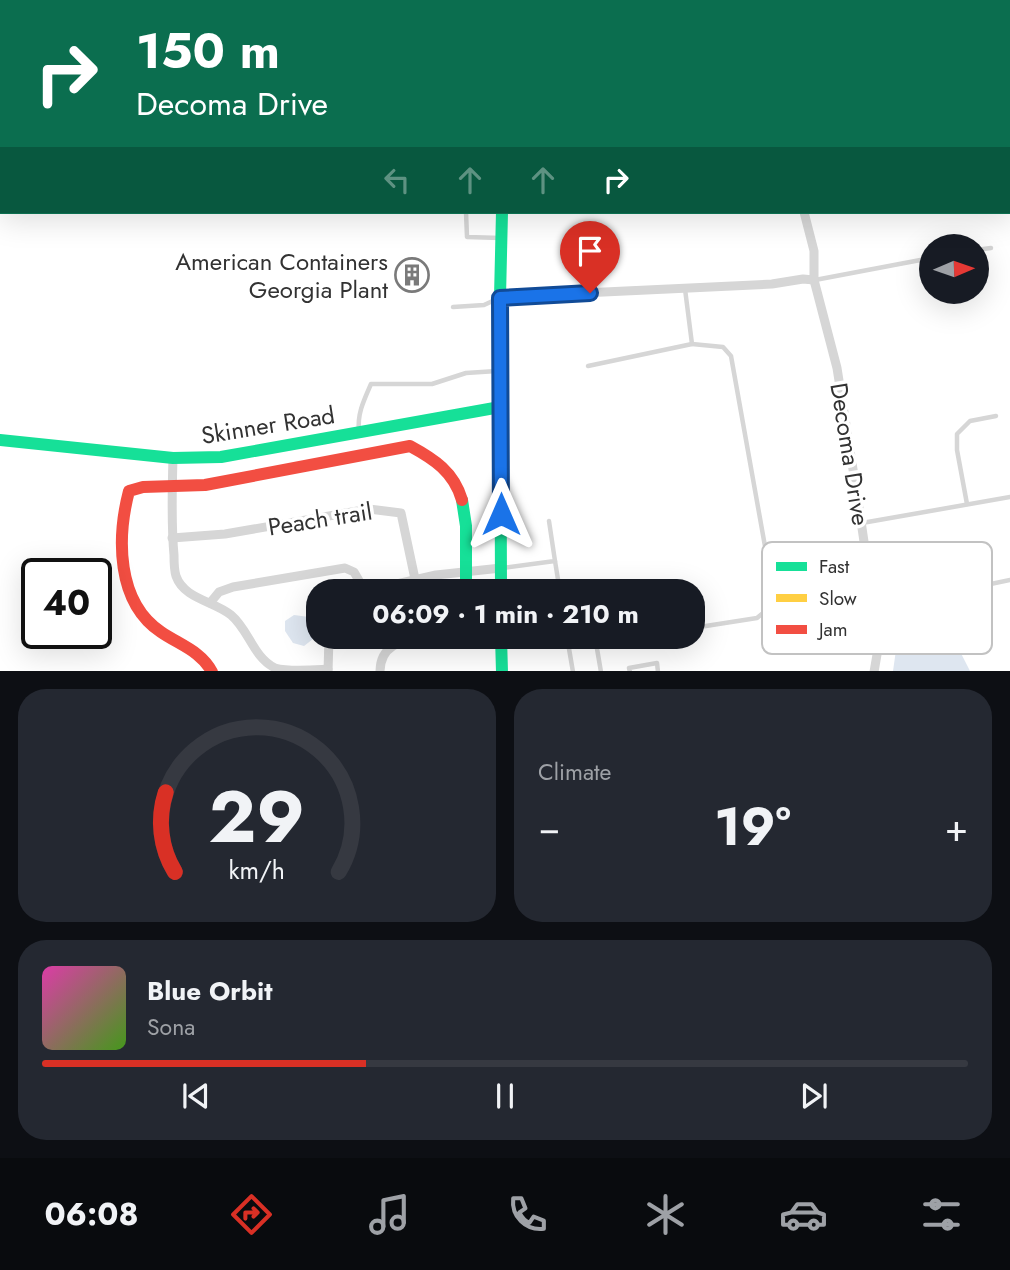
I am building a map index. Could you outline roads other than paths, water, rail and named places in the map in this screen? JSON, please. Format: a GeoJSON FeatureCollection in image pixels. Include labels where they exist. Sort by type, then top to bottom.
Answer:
{"type":"FeatureCollection","features":[{"type":"Feature","properties":{"kind":"street"},"geometry":{"type":"LineString","coordinates":[[501,579],[502,214]]}},
{"type":"Feature","properties":{"kind":"street","name":"Decoma Drive"},"geometry":{"type":"LineString","coordinates":[[805,214],[814,251],[814,280],[837,368],[864,542]]}},
{"type":"Feature","properties":{"kind":"street"},"geometry":{"type":"LineString","coordinates":[[500,298],[814,280]]}},
{"type":"Feature","properties":{"kind":"street","name":"Skinner Road"},"geometry":{"type":"LineString","coordinates":[[0,440],[173,458],[221,457],[500,407]]}},
{"type":"Feature","properties":{"kind":"street"},"geometry":{"type":"LineString","coordinates":[[212,671],[207,661],[155,628],[133,600],[122,557],[123,508],[129,491],[143,487],[205,485],[410,446],[427,453],[447,469],[463,494],[465,579]]}},
{"type":"Feature","properties":{"kind":"street"},"geometry":{"type":"LineString","coordinates":[[173,458],[172,538],[176,575],[193,596],[232,615],[245,630],[260,657],[281,670],[328,670],[328,649]]}},
{"type":"Feature","properties":{"kind":"street","name":"Peach trail"},"geometry":{"type":"LineString","coordinates":[[172,538],[225,534],[369,509],[387,510],[401,513],[415,579]]}},
{"type":"Feature","properties":{"kind":"street"},"geometry":{"type":"LineString","coordinates":[[210,603],[219,592],[233,587],[345,568],[354,572],[357,579]]}},
{"type":"Feature","properties":{"kind":"street"},"geometry":{"type":"LineString","coordinates":[[415,579],[501,568]]}},
{"type":"Feature","properties":{"kind":"street"},"geometry":{"type":"LineString","coordinates":[[380,671],[384,653],[388,649]]}},
{"type":"Feature","properties":{"kind":"street"},"geometry":{"type":"LineString","coordinates":[[501,649],[502,671]]}},
{"type":"Feature","properties":{"kind":"lane"},"geometry":{"type":"LineString","coordinates":[[466,214],[467,237],[501,238]]}},
{"type":"Feature","properties":{"kind":"lane"},"geometry":{"type":"LineString","coordinates":[[814,280],[919,260]]}},
{"type":"Feature","properties":{"kind":"lane"},"geometry":{"type":"LineString","coordinates":[[684,288],[692,344]]}},
{"type":"Feature","properties":{"kind":"lane"},"geometry":{"type":"LineString","coordinates":[[453,307],[484,305],[500,298]]}},
{"type":"Feature","properties":{"kind":"lane"},"geometry":{"type":"LineString","coordinates":[[588,366],[692,344],[723,347],[731,356],[764,542]]}},
{"type":"Feature","properties":{"kind":"lane"},"geometry":{"type":"LineString","coordinates":[[359,431],[361,408],[371,384],[432,384],[466,373],[501,370]]}},
{"type":"Feature","properties":{"kind":"lane"},"geometry":{"type":"LineString","coordinates":[[967,504],[957,450],[957,434],[970,421],[996,416]]}},
{"type":"Feature","properties":{"kind":"lane"},"geometry":{"type":"LineString","coordinates":[[861,523],[1010,496]]}},
{"type":"Feature","properties":{"kind":"lane"},"geometry":{"type":"LineString","coordinates":[[549,521],[558,579]]}},
{"type":"Feature","properties":{"kind":"lane"},"geometry":{"type":"LineString","coordinates":[[501,568],[555,561]]}},
{"type":"Feature","properties":{"kind":"lane"},"geometry":{"type":"LineString","coordinates":[[992,584],[1010,580]]}},
{"type":"Feature","properties":{"kind":"lane"},"geometry":{"type":"LineString","coordinates":[[705,626],[757,618],[762,614]]}},
{"type":"Feature","properties":{"kind":"lane"},"geometry":{"type":"LineString","coordinates":[[569,649],[573,671]]}},
{"type":"Feature","properties":{"kind":"lane"},"geometry":{"type":"LineString","coordinates":[[598,649],[601,671]]}},
{"type":"Feature","properties":{"kind":"lane"},"geometry":{"type":"LineString","coordinates":[[630,671],[629,668],[657,663],[659,671]]}},
{"type":"Feature","properties":{"kind":"place","name":"American Containers Georgia Plant"},"geometry":{"type":"Point","coordinates":[412,275]}}]}
